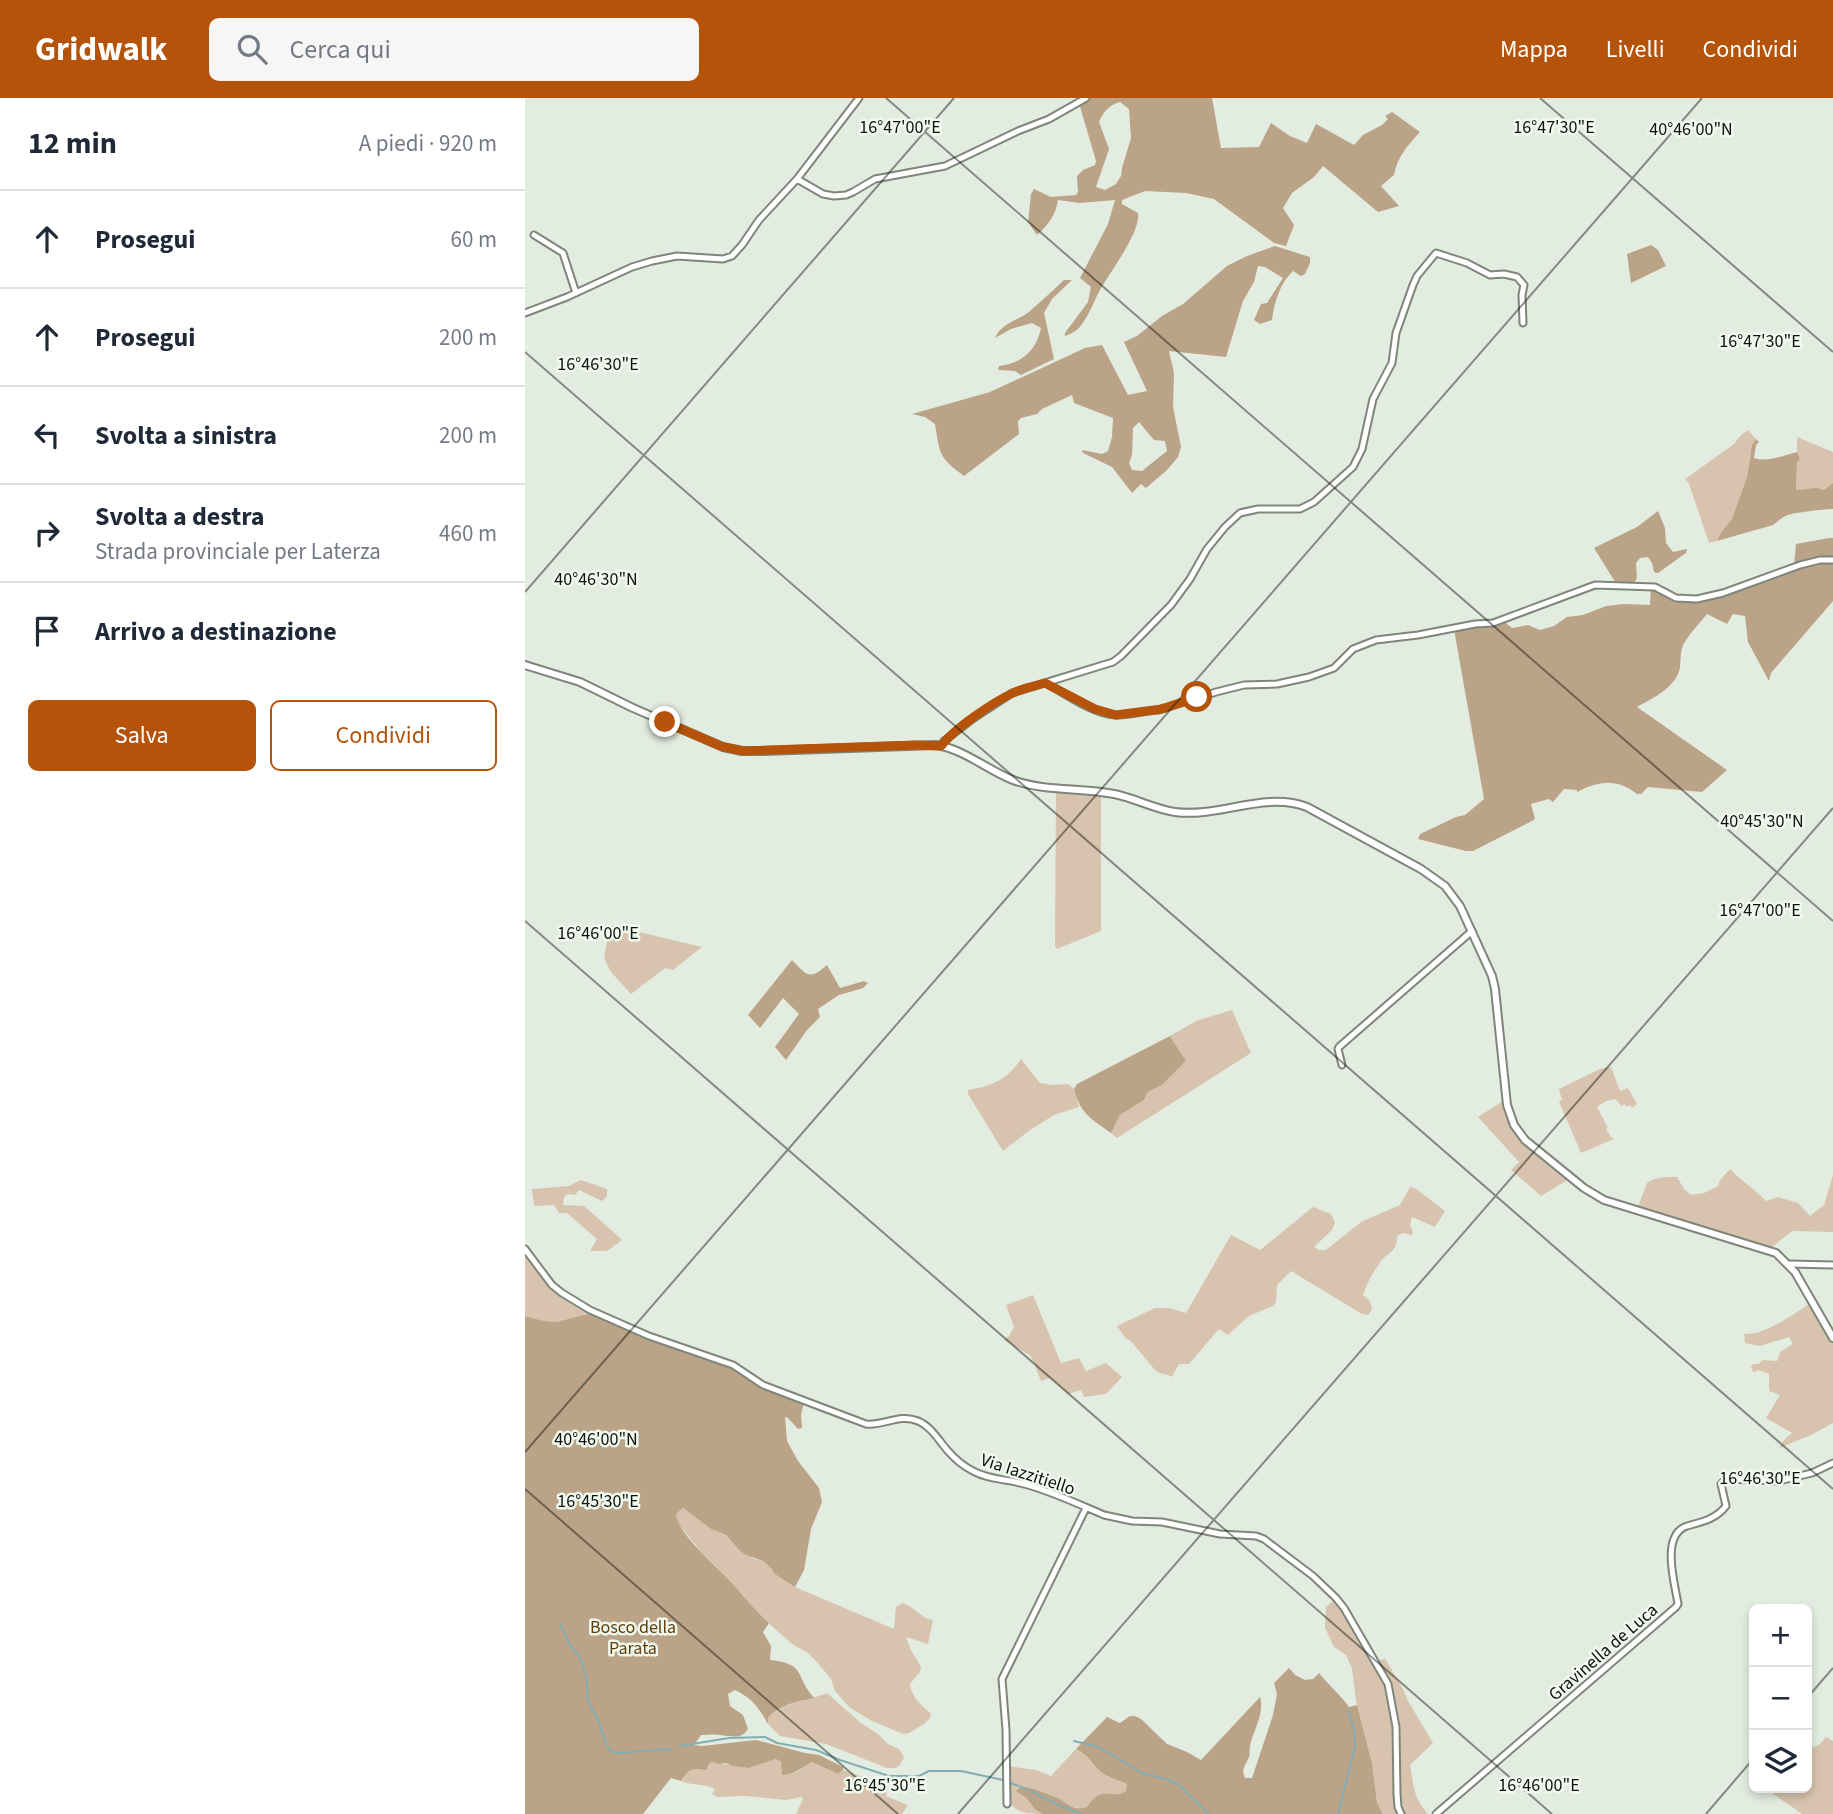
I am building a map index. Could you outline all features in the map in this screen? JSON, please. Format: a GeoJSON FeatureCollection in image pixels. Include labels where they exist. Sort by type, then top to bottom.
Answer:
{"type":"FeatureCollection","features":[{"type":"Feature","properties":{"kind":"main road"},"geometry":{"type":"LineString","coordinates":[[525,665],[580,682],[633,708],[737,750],[941,746],[961,753],[1018,782],[1116,794],[1168,811],[1198,813],[1271,802],[1297,803],[1307,807],[1435,878],[1456,898],[1494,983],[1504,1085],[1510,1116],[1525,1140],[1584,1188],[1604,1200],[1776,1253],[1795,1272],[1833,1338]]}},
{"type":"Feature","properties":{"kind":"street"},"geometry":{"type":"LineString","coordinates":[[525,313],[652,261],[677,256],[723,259],[731,256],[742,245],[758,220],[797,179],[859,98]]}},
{"type":"Feature","properties":{"kind":"street"},"geometry":{"type":"LineString","coordinates":[[797,179],[823,194],[846,195],[875,179],[945,166],[1049,119],[1086,98]]}},
{"type":"Feature","properties":{"kind":"street"},"geometry":{"type":"LineString","coordinates":[[534,235],[563,253],[576,293]]}},
{"type":"Feature","properties":{"kind":"street"},"geometry":{"type":"LineString","coordinates":[[941,746],[961,727],[1002,699],[1023,689],[1109,665],[1121,656],[1171,605],[1207,549],[1240,513],[1258,509],[1300,509],[1310,505],[1349,472],[1362,449],[1373,399],[1392,363],[1396,333],[1413,285],[1436,253],[1467,263],[1490,275],[1517,277],[1524,285],[1523,323]]}},
{"type":"Feature","properties":{"kind":"street"},"geometry":{"type":"LineString","coordinates":[[1045,683],[1095,709],[1110,714],[1123,714],[1164,707],[1244,685],[1277,684],[1309,677],[1334,668],[1349,652],[1366,643],[1493,623],[1595,585],[1655,587],[1675,598],[1697,600],[1800,565],[1833,560]]}},
{"type":"Feature","properties":{"kind":"street"},"geometry":{"type":"LineString","coordinates":[[1342,1065],[1339,1046],[1472,931]]}},
{"type":"Feature","properties":{"kind":"street","name":"Via Iazzitiello"},"geometry":{"type":"LineString","coordinates":[[525,1250],[552,1285],[590,1310],[649,1336],[733,1365],[763,1385],[866,1424],[882,1424],[899,1418],[917,1420],[925,1424],[957,1461],[989,1478],[1034,1486],[1104,1515],[1124,1520],[1162,1522],[1220,1534],[1264,1539],[1313,1576],[1336,1598],[1388,1684],[1396,1727],[1397,1794],[1401,1814]]}},
{"type":"Feature","properties":{"kind":"street"},"geometry":{"type":"LineString","coordinates":[[1789,1264],[1833,1265]]}},
{"type":"Feature","properties":{"kind":"street","name":"Gravinella de Luca"},"geometry":{"type":"LineString","coordinates":[[1436,1814],[1676,1607],[1678,1604],[1670,1559],[1672,1545],[1677,1533],[1683,1528],[1702,1523],[1721,1513],[1726,1506],[1721,1484],[1726,1479],[1779,1481],[1812,1473],[1833,1463]]}},
{"type":"Feature","properties":{"kind":"street"},"geometry":{"type":"LineString","coordinates":[[1007,1804],[1002,1679],[1086,1508]]}},
{"type":"Feature","properties":{"kind":"shaded area"},"geometry":{"type":"Polygon","coordinates":[[[1748,430],[1756,439],[1750,455],[1747,477],[1732,520],[1717,541],[1709,543],[1685,479],[1734,444],[1748,430]]]}},
{"type":"Feature","properties":{"kind":"shaded area"},"geometry":{"type":"Polygon","coordinates":[[[1797,437],[1833,452],[1833,483],[1824,490],[1796,490],[1797,463],[1800,459],[1797,437]]]}},
{"type":"Feature","properties":{"kind":"shaded area"},"geometry":{"type":"Polygon","coordinates":[[[1056,790],[1101,794],[1101,931],[1057,949],[1055,945],[1056,790]]]}},
{"type":"Feature","properties":{"kind":"shaded area"},"geometry":{"type":"Polygon","coordinates":[[[610,925],[702,947],[673,970],[665,968],[631,994],[611,972],[604,958],[610,925]]]}},
{"type":"Feature","properties":{"kind":"shaded area"},"geometry":{"type":"Polygon","coordinates":[[[1232,1010],[1251,1053],[1117,1138],[1111,1133],[1120,1115],[1144,1100],[1148,1092],[1162,1085],[1186,1061],[1170,1036],[1196,1021],[1232,1010]]]}},
{"type":"Feature","properties":{"kind":"shaded area"},"geometry":{"type":"Polygon","coordinates":[[[1021,1059],[1040,1083],[1068,1084],[1075,1090],[1079,1107],[1054,1115],[1003,1151],[968,1090],[998,1081],[1021,1059]]]}},
{"type":"Feature","properties":{"kind":"shaded area"},"geometry":{"type":"Polygon","coordinates":[[[1611,1067],[1620,1091],[1628,1088],[1637,1104],[1632,1108],[1630,1105],[1626,1107],[1625,1104],[1621,1106],[1616,1099],[1597,1107],[1608,1128],[1606,1129],[1614,1139],[1581,1153],[1560,1104],[1559,1101],[1562,1100],[1559,1089],[1600,1069],[1611,1067]]]}},
{"type":"Feature","properties":{"kind":"shaded area"},"geometry":{"type":"Polygon","coordinates":[[[1503,1101],[1508,1121],[1520,1138],[1569,1179],[1541,1196],[1511,1170],[1519,1162],[1478,1117],[1503,1101]]]}},
{"type":"Feature","properties":{"kind":"shaded area"},"geometry":{"type":"Polygon","coordinates":[[[1730,1169],[1766,1201],[1778,1197],[1798,1203],[1810,1216],[1824,1205],[1833,1175],[1833,1232],[1792,1231],[1771,1248],[1638,1207],[1647,1183],[1654,1180],[1677,1177],[1691,1195],[1704,1193],[1718,1186],[1730,1169]]]}},
{"type":"Feature","properties":{"kind":"shaded area"},"geometry":{"type":"Polygon","coordinates":[[[581,1180],[607,1189],[607,1196],[602,1201],[579,1190],[575,1195],[568,1194],[564,1197],[563,1205],[584,1206],[622,1240],[607,1251],[590,1251],[597,1239],[567,1213],[559,1213],[554,1205],[534,1206],[532,1189],[569,1186],[581,1180]]]}},
{"type":"Feature","properties":{"kind":"shaded area"},"geometry":{"type":"Polygon","coordinates":[[[1410,1187],[1445,1211],[1435,1227],[1412,1217],[1412,1235],[1403,1233],[1397,1236],[1395,1246],[1376,1267],[1363,1295],[1370,1301],[1372,1310],[1368,1315],[1362,1314],[1291,1271],[1277,1285],[1276,1302],[1273,1306],[1249,1316],[1228,1335],[1219,1329],[1189,1364],[1179,1364],[1172,1377],[1155,1370],[1117,1326],[1155,1308],[1169,1308],[1186,1313],[1231,1235],[1260,1250],[1313,1207],[1331,1214],[1335,1222],[1332,1230],[1314,1247],[1326,1250],[1361,1222],[1400,1205],[1410,1187]]]}},
{"type":"Feature","properties":{"kind":"shaded area"},"geometry":{"type":"Polygon","coordinates":[[[525,1253],[562,1297],[592,1313],[556,1322],[525,1316],[525,1253]]]}},
{"type":"Feature","properties":{"kind":"shaded area"},"geometry":{"type":"Polygon","coordinates":[[[1033,1295],[1061,1363],[1079,1358],[1086,1371],[1106,1363],[1122,1377],[1106,1394],[1084,1397],[1081,1390],[1068,1394],[1050,1378],[1041,1381],[1031,1356],[1004,1340],[1014,1327],[1006,1305],[1033,1295]]]}},
{"type":"Feature","properties":{"kind":"shaded area"},"geometry":{"type":"Polygon","coordinates":[[[1811,1303],[1833,1340],[1833,1423],[1779,1448],[1792,1433],[1766,1418],[1780,1395],[1769,1391],[1769,1374],[1758,1370],[1753,1372],[1751,1367],[1763,1360],[1777,1361],[1780,1352],[1793,1344],[1789,1337],[1760,1346],[1745,1343],[1744,1334],[1770,1328],[1811,1303]]]}},
{"type":"Feature","properties":{"kind":"shaded area"},"geometry":{"type":"Polygon","coordinates":[[[683,1508],[711,1529],[726,1535],[740,1551],[763,1561],[795,1587],[894,1629],[896,1607],[903,1603],[933,1620],[928,1644],[906,1637],[921,1667],[910,1684],[911,1689],[917,1701],[931,1714],[930,1718],[909,1733],[903,1734],[870,1720],[849,1707],[835,1691],[831,1679],[817,1662],[754,1610],[702,1553],[677,1522],[676,1514],[683,1508]]]}},
{"type":"Feature","properties":{"kind":"shaded area"},"geometry":{"type":"Polygon","coordinates":[[[1334,1600],[1342,1608],[1383,1676],[1389,1695],[1394,1725],[1399,1814],[1383,1814],[1377,1803],[1372,1763],[1356,1701],[1352,1668],[1346,1655],[1334,1647],[1325,1628],[1326,1607],[1334,1600]]]}},
{"type":"Feature","properties":{"kind":"shaded area"},"geometry":{"type":"Polygon","coordinates":[[[1384,1659],[1433,1743],[1410,1765],[1417,1797],[1428,1814],[1402,1814],[1399,1808],[1399,1777],[1389,1684],[1377,1661],[1384,1659]]]}},
{"type":"Feature","properties":{"kind":"shaded area"},"geometry":{"type":"Polygon","coordinates":[[[827,1693],[888,1744],[899,1749],[904,1757],[900,1765],[887,1768],[826,1744],[780,1736],[768,1724],[768,1718],[780,1708],[827,1693]]]}},
{"type":"Feature","properties":{"kind":"shaded area"},"geometry":{"type":"Polygon","coordinates":[[[1826,1737],[1833,1741],[1833,1814],[1802,1814],[1772,1793],[1812,1793],[1812,1747],[1819,1745],[1826,1737]]]}},
{"type":"Feature","properties":{"kind":"shaded area"},"geometry":{"type":"Polygon","coordinates":[[[1076,1749],[1104,1774],[1128,1784],[1126,1791],[1118,1796],[1105,1794],[1082,1809],[1054,1796],[1018,1787],[1019,1793],[1043,1814],[1024,1812],[1008,1801],[1008,1766],[1036,1770],[1051,1776],[1076,1749]]]}},
{"type":"Feature","properties":{"kind":"shaded area"},"geometry":{"type":"Polygon","coordinates":[[[776,1759],[782,1762],[787,1774],[797,1772],[812,1762],[838,1774],[843,1770],[888,1786],[886,1796],[908,1805],[902,1814],[796,1814],[803,1799],[801,1797],[786,1800],[745,1796],[717,1797],[712,1794],[715,1789],[711,1787],[681,1781],[692,1769],[709,1768],[713,1762],[749,1768],[776,1759]]]}},
{"type":"Feature","properties":{"kind":"green space"},"geometry":{"type":"Polygon","coordinates":[[[1089,98],[1212,98],[1221,148],[1259,147],[1271,123],[1290,136],[1307,143],[1316,124],[1354,145],[1363,135],[1382,125],[1388,119],[1385,116],[1392,112],[1420,132],[1400,157],[1394,175],[1381,186],[1399,206],[1378,212],[1323,166],[1314,177],[1292,193],[1283,208],[1294,225],[1286,246],[1274,243],[1214,199],[1186,193],[1145,191],[1122,200],[1122,204],[1138,213],[1135,231],[1079,328],[1065,336],[1088,302],[1091,287],[1080,278],[1108,224],[1115,200],[1080,203],[1058,200],[1051,219],[1037,235],[1028,222],[1034,189],[1051,197],[1076,195],[1077,176],[1095,165],[1079,103],[1089,98]],[[1120,102],[1116,103],[1107,109],[1099,122],[1109,149],[1096,187],[1105,190],[1116,184],[1121,176],[1131,138],[1129,109],[1120,102]]]}},
{"type":"Feature","properties":{"kind":"green space"},"geometry":{"type":"Polygon","coordinates":[[[1651,245],[1658,250],[1666,266],[1631,283],[1627,254],[1651,245]]]}},
{"type":"Feature","properties":{"kind":"green space"},"geometry":{"type":"Polygon","coordinates":[[[1275,246],[1310,257],[1310,263],[1305,274],[1301,276],[1293,271],[1288,276],[1278,294],[1272,320],[1260,324],[1254,320],[1261,304],[1267,303],[1283,278],[1265,267],[1258,266],[1254,282],[1243,301],[1226,357],[1169,351],[1174,373],[1173,407],[1181,447],[1178,457],[1167,470],[1146,488],[1141,484],[1132,493],[1112,467],[1083,453],[1082,450],[1102,454],[1108,451],[1113,418],[1074,403],[1072,395],[1037,414],[1021,418],[1018,421],[1019,434],[964,476],[949,464],[942,454],[935,424],[925,417],[912,414],[990,392],[1085,348],[1102,345],[1128,395],[1147,391],[1124,342],[1183,304],[1227,266],[1275,246]],[[1139,422],[1133,428],[1129,463],[1132,470],[1142,471],[1167,451],[1165,441],[1154,440],[1139,422]]]}},
{"type":"Feature","properties":{"kind":"green space"},"geometry":{"type":"Polygon","coordinates":[[[1064,280],[1072,280],[1052,299],[1044,313],[1054,359],[1021,375],[1015,371],[998,370],[999,366],[1021,359],[1027,354],[1036,343],[1041,328],[1032,323],[1011,329],[995,338],[998,333],[1030,311],[1064,280]]]}},
{"type":"Feature","properties":{"kind":"green space"},"geometry":{"type":"Polygon","coordinates":[[[1756,439],[1759,442],[1754,458],[1770,459],[1797,452],[1800,459],[1797,463],[1796,490],[1824,490],[1833,483],[1833,509],[1790,514],[1773,525],[1717,541],[1732,519],[1747,477],[1752,445],[1756,439]]]}},
{"type":"Feature","properties":{"kind":"green space"},"geometry":{"type":"Polygon","coordinates":[[[1658,511],[1665,528],[1666,543],[1673,552],[1687,549],[1686,553],[1658,573],[1654,572],[1648,557],[1640,558],[1636,563],[1637,578],[1633,585],[1617,585],[1594,548],[1637,527],[1658,511]]]}},
{"type":"Feature","properties":{"kind":"green space"},"geometry":{"type":"Polygon","coordinates":[[[1833,538],[1833,601],[1771,673],[1769,681],[1748,642],[1745,616],[1733,614],[1727,624],[1707,614],[1683,645],[1680,667],[1674,680],[1663,691],[1637,707],[1727,770],[1702,792],[1648,787],[1641,794],[1637,794],[1615,783],[1593,785],[1577,792],[1564,789],[1553,802],[1549,799],[1531,804],[1535,819],[1473,851],[1418,839],[1420,834],[1465,815],[1484,799],[1454,629],[1502,620],[1512,628],[1528,625],[1540,630],[1554,626],[1567,617],[1583,615],[1606,606],[1650,605],[1651,585],[1682,598],[1713,595],[1794,566],[1796,544],[1833,538]]]}},
{"type":"Feature","properties":{"kind":"green space"},"geometry":{"type":"Polygon","coordinates":[[[792,960],[808,974],[816,973],[827,965],[840,988],[864,981],[868,983],[863,988],[839,995],[818,1009],[820,1017],[807,1030],[786,1060],[775,1047],[799,1014],[783,998],[760,1028],[748,1015],[792,960]]]}},
{"type":"Feature","properties":{"kind":"green space"},"geometry":{"type":"Polygon","coordinates":[[[1170,1036],[1186,1061],[1162,1085],[1148,1092],[1144,1100],[1120,1115],[1111,1133],[1087,1115],[1076,1097],[1074,1089],[1077,1084],[1170,1036]]]}},
{"type":"Feature","properties":{"kind":"green space","name":"Bosco della Parata"},"geometry":{"type":"Polygon","coordinates":[[[592,1313],[728,1365],[804,1403],[801,1414],[802,1428],[798,1429],[785,1417],[787,1441],[798,1461],[819,1488],[822,1502],[811,1529],[804,1570],[795,1587],[775,1574],[763,1561],[746,1555],[726,1535],[711,1529],[683,1508],[676,1514],[691,1541],[769,1623],[763,1632],[771,1646],[770,1660],[790,1664],[795,1668],[814,1698],[783,1707],[768,1718],[768,1724],[755,1704],[735,1690],[728,1694],[730,1706],[743,1715],[748,1729],[742,1735],[736,1736],[701,1735],[694,1745],[756,1740],[819,1755],[843,1767],[838,1774],[812,1762],[782,1775],[781,1762],[776,1759],[749,1768],[713,1762],[707,1770],[689,1771],[681,1781],[671,1778],[643,1814],[525,1814],[525,1316],[556,1322],[592,1313]]]}},
{"type":"Feature","properties":{"kind":"green space"},"geometry":{"type":"Polygon","coordinates":[[[1289,1668],[1305,1680],[1313,1679],[1319,1673],[1349,1707],[1357,1705],[1372,1763],[1377,1803],[1383,1814],[1043,1814],[1016,1791],[1021,1786],[1057,1798],[1075,1808],[1085,1807],[1099,1795],[1126,1791],[1127,1784],[1104,1774],[1076,1749],[1107,1717],[1120,1723],[1130,1716],[1135,1716],[1167,1744],[1201,1760],[1260,1697],[1260,1716],[1243,1770],[1245,1778],[1252,1778],[1273,1715],[1277,1694],[1274,1683],[1289,1668]]]}},
{"type":"Feature","properties":{"kind":"waterway"},"geometry":{"type":"LineString","coordinates":[[560,1624],[571,1647],[579,1656],[586,1674],[588,1701],[612,1752],[671,1749]]}},
{"type":"Feature","properties":{"kind":"waterway"},"geometry":{"type":"LineString","coordinates":[[1338,1814],[1355,1747],[1354,1730],[1348,1711]]}},
{"type":"Feature","properties":{"kind":"waterway"},"geometry":{"type":"LineString","coordinates":[[680,1746],[729,1738],[765,1737],[777,1743],[816,1750],[889,1776],[919,1776],[929,1771],[961,1771],[1003,1780]]}},
{"type":"Feature","properties":{"kind":"waterway"},"geometry":{"type":"LineString","coordinates":[[1074,1741],[1099,1747],[1142,1773],[1178,1784],[1209,1814]]}},
{"type":"Feature","properties":{"kind":"waterway"},"geometry":{"type":"LineString","coordinates":[[1010,1783],[1081,1814]]}},
{"type":"Feature","properties":{"kind":"route"},"geometry":{"type":"LineString","coordinates":[[665,722],[723,747],[744,751],[941,746],[990,706],[1012,693],[1045,683],[1095,709],[1116,715],[1170,708],[1197,697]]}}]}
